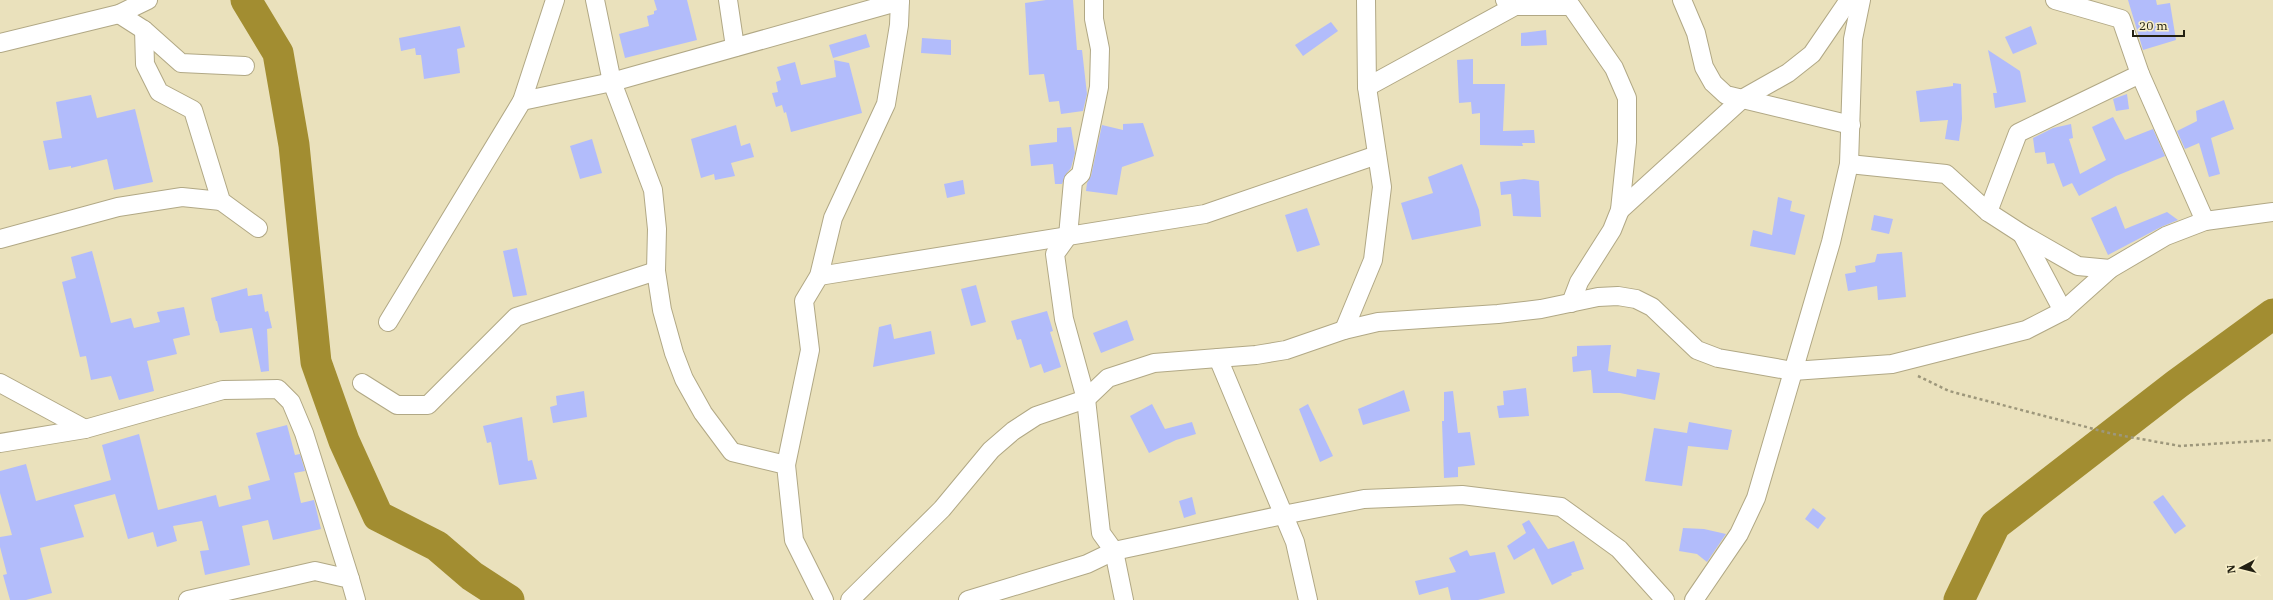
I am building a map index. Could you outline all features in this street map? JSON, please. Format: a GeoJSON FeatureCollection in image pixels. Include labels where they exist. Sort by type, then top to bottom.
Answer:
{"type":"FeatureCollection","features":[{"type":"Feature","properties":{"kind":"street"},"geometry":{"type":"LineString","coordinates":[[0,43],[119,14],[148,0]]}},
{"type":"Feature","properties":{"kind":"street"},"geometry":{"type":"LineString","coordinates":[[388,322],[522,101],[555,0]]}},
{"type":"Feature","properties":{"kind":"street"},"geometry":{"type":"LineString","coordinates":[[595,0],[612,82],[653,190],[657,229],[656,271],[662,310],[674,353],[684,379],[703,413],[732,452],[786,465]]}},
{"type":"Feature","properties":{"kind":"street"},"geometry":{"type":"LineString","coordinates":[[728,0],[735,47]]}},
{"type":"Feature","properties":{"kind":"street"},"geometry":{"type":"LineString","coordinates":[[1094,0],[1094,19],[1100,49],[1099,87],[1081,174],[1073,181],[1068,236],[1055,254],[1056,274],[1064,320],[1086,399],[1101,533],[1114,551],[1124,600]]}},
{"type":"Feature","properties":{"kind":"street"},"geometry":{"type":"LineString","coordinates":[[1344,330],[1373,260],[1382,187],[1366,87],[1366,0]]}},
{"type":"Feature","properties":{"kind":"street"},"geometry":{"type":"LineString","coordinates":[[1682,0],[1696,34],[1704,67],[1713,83],[1726,95],[1851,125]]}},
{"type":"Feature","properties":{"kind":"street"},"geometry":{"type":"LineString","coordinates":[[1620,210],[1742,99],[1788,73],[1812,54],[1849,0]]}},
{"type":"Feature","properties":{"kind":"street"},"geometry":{"type":"LineString","coordinates":[[1694,600],[1738,534],[1756,498],[1831,242],[1849,164],[1853,39],[1861,0]]}},
{"type":"Feature","properties":{"kind":"street"},"geometry":{"type":"LineString","coordinates":[[2055,0],[2121,19],[2140,74],[2206,221]]}},
{"type":"Feature","properties":{"kind":"street"},"geometry":{"type":"LineString","coordinates":[[522,101],[612,82],[900,1],[899,25],[886,104],[833,218],[819,276],[804,301],[810,350],[786,465],[794,540],[824,600]]}},
{"type":"Feature","properties":{"kind":"street"},"geometry":{"type":"LineString","coordinates":[[1366,87],[1510,3],[1571,6],[1614,68],[1627,98],[1627,142],[1620,210],[1612,230],[1579,282],[1571,303]]}},
{"type":"Feature","properties":{"kind":"street"},"geometry":{"type":"LineString","coordinates":[[119,14],[144,30],[181,63],[246,66]]}},
{"type":"Feature","properties":{"kind":"street"},"geometry":{"type":"LineString","coordinates":[[144,30],[145,64],[159,92],[193,110],[221,201]]}},
{"type":"Feature","properties":{"kind":"street"},"geometry":{"type":"LineString","coordinates":[[1988,212],[2018,133],[2140,74]]}},
{"type":"Feature","properties":{"kind":"street"},"geometry":{"type":"LineString","coordinates":[[819,276],[1206,214],[1377,155]]}},
{"type":"Feature","properties":{"kind":"street"},"geometry":{"type":"LineString","coordinates":[[1849,164],[1946,174],[1988,212],[2022,234],[2078,266],[2110,270]]}},
{"type":"Feature","properties":{"kind":"street"},"geometry":{"type":"LineString","coordinates":[[0,239],[118,207],[182,197],[221,201],[258,228]]}},
{"type":"Feature","properties":{"kind":"street"},"geometry":{"type":"LineString","coordinates":[[850,600],[942,509],[991,450],[1013,431],[1036,416],[1086,399],[1108,378],[1154,363],[1218,358],[1286,350],[1344,330],[1378,322],[1498,314],[1571,303],[1598,297],[1618,296],[1636,299],[1652,307],[1697,350],[1718,358],[1793,371],[1892,364],[2026,330],[2063,310],[2110,270],[2166,236],[2206,221],[2273,212]]}},
{"type":"Feature","properties":{"kind":"street"},"geometry":{"type":"LineString","coordinates":[[2022,234],[2063,310]]}},
{"type":"Feature","properties":{"kind":"street"},"geometry":{"type":"LineString","coordinates":[[362,383],[397,405],[428,405],[516,317],[656,271]]}},
{"type":"Feature","properties":{"kind":"street"},"geometry":{"type":"LineString","coordinates":[[1218,358],[1295,542],[1308,600]]}},
{"type":"Feature","properties":{"kind":"street"},"geometry":{"type":"LineString","coordinates":[[0,383],[85,429]]}},
{"type":"Feature","properties":{"kind":"street"},"geometry":{"type":"LineString","coordinates":[[0,443],[85,429],[223,390],[278,389],[291,402],[304,433],[356,600]]}},
{"type":"Feature","properties":{"kind":"street"},"geometry":{"type":"LineString","coordinates":[[968,600],[1087,564],[1114,551],[1283,515],[1364,499],[1462,495],[1561,507],[1619,549],[1665,600]]}},
{"type":"Feature","properties":{"kind":"street"},"geometry":{"type":"LineString","coordinates":[[188,600],[315,571],[350,579]]}},
{"type":"Feature","properties":{"kind":"path"},"geometry":{"type":"LineString","coordinates":[[1892,364],[1949,391],[2112,434],[2180,446],[2273,440]]}},
{"type":"Feature","properties":{"kind":"building"},"geometry":{"type":"Polygon","coordinates":[[[654,0],[687,0],[697,40],[625,58],[619,34],[649,26],[647,16],[654,14],[654,11],[657,10],[654,0]]]}},
{"type":"Feature","properties":{"kind":"building"},"geometry":{"type":"Polygon","coordinates":[[[1046,0],[1073,0],[1077,50],[1082,50],[1087,94],[1083,111],[1061,114],[1059,101],[1049,102],[1044,74],[1029,75],[1025,3],[1046,0]]]}},
{"type":"Feature","properties":{"kind":"building"},"geometry":{"type":"Polygon","coordinates":[[[2128,0],[2156,0],[2157,5],[2170,3],[2176,40],[2143,50],[2128,0]]]}},
{"type":"Feature","properties":{"kind":"building"},"geometry":{"type":"Polygon","coordinates":[[[1331,22],[1338,31],[1303,56],[1295,45],[1331,22]]]}},
{"type":"Feature","properties":{"kind":"building"},"geometry":{"type":"Polygon","coordinates":[[[460,26],[465,47],[457,49],[460,73],[424,79],[421,55],[416,55],[415,48],[401,51],[399,38],[460,26]]]}},
{"type":"Feature","properties":{"kind":"building"},"geometry":{"type":"Polygon","coordinates":[[[2031,26],[2037,44],[2013,54],[2005,37],[2031,26]]]}},
{"type":"Feature","properties":{"kind":"building"},"geometry":{"type":"Polygon","coordinates":[[[1546,30],[1547,45],[1521,46],[1521,33],[1546,30]]]}},
{"type":"Feature","properties":{"kind":"building"},"geometry":{"type":"Polygon","coordinates":[[[866,34],[870,47],[833,58],[829,45],[866,34]]]}},
{"type":"Feature","properties":{"kind":"building"},"geometry":{"type":"Polygon","coordinates":[[[922,38],[951,40],[951,55],[921,53],[922,38]]]}},
{"type":"Feature","properties":{"kind":"building"},"geometry":{"type":"Polygon","coordinates":[[[1988,50],[2020,71],[2026,102],[1995,108],[1993,93],[1997,93],[1988,50]]]}},
{"type":"Feature","properties":{"kind":"building"},"geometry":{"type":"Polygon","coordinates":[[[1473,59],[1473,84],[1505,84],[1503,131],[1534,130],[1535,143],[1522,143],[1523,146],[1480,145],[1480,113],[1472,114],[1471,102],[1459,103],[1457,60],[1473,59]]]}},
{"type":"Feature","properties":{"kind":"building"},"geometry":{"type":"Polygon","coordinates":[[[834,60],[849,63],[862,113],[791,132],[786,112],[784,113],[782,105],[776,107],[772,93],[778,92],[776,82],[781,80],[777,67],[795,62],[801,85],[836,77],[834,60]]]}},
{"type":"Feature","properties":{"kind":"building"},"geometry":{"type":"Polygon","coordinates":[[[1953,83],[1961,84],[1962,119],[1959,141],[1945,139],[1948,120],[1920,122],[1916,91],[1953,86],[1953,83]]]}},
{"type":"Feature","properties":{"kind":"building"},"geometry":{"type":"Polygon","coordinates":[[[2127,94],[2129,109],[2116,111],[2113,99],[2127,94]]]}},
{"type":"Feature","properties":{"kind":"building"},"geometry":{"type":"Polygon","coordinates":[[[91,95],[97,118],[135,109],[153,182],[114,190],[107,159],[71,168],[71,166],[49,170],[43,141],[62,138],[56,102],[91,95]]]}},
{"type":"Feature","properties":{"kind":"building"},"geometry":{"type":"Polygon","coordinates":[[[2224,100],[2234,129],[2211,138],[2220,174],[2209,177],[2199,143],[2185,149],[2177,131],[2197,121],[2196,111],[2224,100]]]}},
{"type":"Feature","properties":{"kind":"building"},"geometry":{"type":"Polygon","coordinates":[[[2113,117],[2125,140],[2153,129],[2165,156],[2116,176],[2079,196],[2072,183],[2063,187],[2054,163],[2047,164],[2045,152],[2035,153],[2033,138],[2053,128],[2071,124],[2073,138],[2069,139],[2080,174],[2106,160],[2092,127],[2113,117]]]}},
{"type":"Feature","properties":{"kind":"building"},"geometry":{"type":"Polygon","coordinates":[[[1143,123],[1154,156],[1122,167],[1117,195],[1086,191],[1087,183],[1091,176],[1102,125],[1123,130],[1123,124],[1143,123]]]}},
{"type":"Feature","properties":{"kind":"building"},"geometry":{"type":"Polygon","coordinates":[[[736,125],[741,146],[750,143],[754,157],[731,163],[735,176],[715,180],[714,174],[701,178],[691,139],[736,125]]]}},
{"type":"Feature","properties":{"kind":"building"},"geometry":{"type":"Polygon","coordinates":[[[1071,127],[1075,153],[1071,168],[1066,174],[1062,184],[1055,184],[1053,164],[1031,166],[1029,145],[1057,142],[1057,128],[1071,127]]]}},
{"type":"Feature","properties":{"kind":"building"},"geometry":{"type":"Polygon","coordinates":[[[592,139],[602,173],[580,179],[570,146],[592,139]]]}},
{"type":"Feature","properties":{"kind":"building"},"geometry":{"type":"Polygon","coordinates":[[[1462,164],[1479,210],[1481,226],[1412,240],[1401,203],[1433,193],[1428,177],[1462,164]]]}},
{"type":"Feature","properties":{"kind":"building"},"geometry":{"type":"Polygon","coordinates":[[[1524,179],[1539,181],[1541,217],[1513,216],[1511,194],[1501,195],[1500,182],[1524,179]]]}},
{"type":"Feature","properties":{"kind":"building"},"geometry":{"type":"Polygon","coordinates":[[[963,180],[965,194],[947,198],[944,184],[963,180]]]}},
{"type":"Feature","properties":{"kind":"building"},"geometry":{"type":"Polygon","coordinates":[[[1778,197],[1792,201],[1790,211],[1805,215],[1795,255],[1750,246],[1753,230],[1772,235],[1778,197]]]}},
{"type":"Feature","properties":{"kind":"building"},"geometry":{"type":"Polygon","coordinates":[[[2116,206],[2125,229],[2167,212],[2178,220],[2161,227],[2108,255],[2091,218],[2116,206]]]}},
{"type":"Feature","properties":{"kind":"building"},"geometry":{"type":"Polygon","coordinates":[[[1307,208],[1320,245],[1297,252],[1285,215],[1307,208]]]}},
{"type":"Feature","properties":{"kind":"building"},"geometry":{"type":"Polygon","coordinates":[[[1874,215],[1893,219],[1889,234],[1871,230],[1874,215]]]}},
{"type":"Feature","properties":{"kind":"building"},"geometry":{"type":"Polygon","coordinates":[[[517,248],[527,295],[513,297],[503,251],[517,248]]]}},
{"type":"Feature","properties":{"kind":"building"},"geometry":{"type":"Polygon","coordinates":[[[92,251],[111,323],[131,318],[134,328],[160,322],[157,312],[184,307],[190,335],[173,339],[177,354],[147,361],[154,391],[119,400],[111,376],[91,380],[86,356],[80,357],[62,282],[76,278],[71,257],[92,251]]]}},
{"type":"Feature","properties":{"kind":"building"},"geometry":{"type":"Polygon","coordinates":[[[1902,252],[1906,297],[1878,300],[1877,286],[1848,291],[1845,274],[1856,272],[1855,266],[1875,262],[1877,254],[1902,252]]]}},
{"type":"Feature","properties":{"kind":"building"},"geometry":{"type":"Polygon","coordinates":[[[976,285],[986,322],[971,326],[961,289],[976,285]]]}},
{"type":"Feature","properties":{"kind":"building"},"geometry":{"type":"Polygon","coordinates":[[[247,288],[248,296],[262,294],[265,312],[268,311],[272,328],[267,329],[269,371],[261,372],[252,328],[220,333],[216,321],[211,298],[247,288]]]}},
{"type":"Feature","properties":{"kind":"building"},"geometry":{"type":"Polygon","coordinates":[[[1047,311],[1053,331],[1050,332],[1061,367],[1044,373],[1041,364],[1030,368],[1021,339],[1017,340],[1011,321],[1047,311]]]}},
{"type":"Feature","properties":{"kind":"building"},"geometry":{"type":"Polygon","coordinates":[[[1127,320],[1134,340],[1101,353],[1093,333],[1127,320]]]}},
{"type":"Feature","properties":{"kind":"building"},"geometry":{"type":"Polygon","coordinates":[[[891,324],[894,339],[931,331],[935,354],[873,367],[879,327],[891,324]]]}},
{"type":"Feature","properties":{"kind":"building"},"geometry":{"type":"Polygon","coordinates":[[[1611,345],[1608,371],[1636,377],[1637,369],[1660,373],[1655,400],[1620,393],[1593,393],[1591,370],[1573,372],[1572,357],[1577,356],[1577,346],[1611,345]]]}},
{"type":"Feature","properties":{"kind":"building"},"geometry":{"type":"Polygon","coordinates":[[[1526,388],[1529,416],[1499,418],[1497,406],[1504,405],[1503,391],[1526,388]]]}},
{"type":"Feature","properties":{"kind":"building"},"geometry":{"type":"Polygon","coordinates":[[[1404,390],[1410,411],[1363,425],[1358,409],[1404,390]]]}},
{"type":"Feature","properties":{"kind":"building"},"geometry":{"type":"Polygon","coordinates":[[[584,391],[587,417],[553,423],[550,407],[557,405],[556,396],[584,391]]]}},
{"type":"Feature","properties":{"kind":"building"},"geometry":{"type":"Polygon","coordinates":[[[1453,391],[1458,433],[1470,432],[1475,465],[1458,467],[1458,477],[1444,478],[1442,421],[1444,421],[1444,392],[1453,391]]]}},
{"type":"Feature","properties":{"kind":"building"},"geometry":{"type":"Polygon","coordinates":[[[1152,404],[1165,429],[1192,422],[1196,434],[1176,440],[1149,453],[1130,416],[1152,404]]]}},
{"type":"Feature","properties":{"kind":"building"},"geometry":{"type":"Polygon","coordinates":[[[1308,404],[1333,456],[1320,462],[1299,409],[1308,404]]]}},
{"type":"Feature","properties":{"kind":"building"},"geometry":{"type":"Polygon","coordinates":[[[522,417],[528,461],[532,460],[537,479],[499,485],[491,442],[487,443],[483,426],[522,417]]]}},
{"type":"Feature","properties":{"kind":"building"},"geometry":{"type":"Polygon","coordinates":[[[1689,422],[1732,430],[1728,450],[1688,446],[1682,486],[1645,481],[1654,428],[1687,433],[1689,422]]]}},
{"type":"Feature","properties":{"kind":"building"},"geometry":{"type":"Polygon","coordinates":[[[287,425],[295,455],[300,454],[305,471],[294,473],[301,503],[314,500],[321,529],[273,540],[268,520],[242,526],[250,565],[205,575],[200,551],[209,550],[202,521],[173,526],[177,541],[157,547],[153,532],[128,539],[115,494],[74,505],[84,537],[40,548],[52,593],[26,600],[10,600],[3,575],[7,574],[0,547],[0,537],[12,535],[0,493],[0,471],[26,464],[36,501],[111,480],[102,445],[139,434],[158,510],[216,495],[219,507],[251,499],[248,486],[270,480],[256,433],[287,425]]]}},
{"type":"Feature","properties":{"kind":"building"},"geometry":{"type":"Polygon","coordinates":[[[2163,495],[2186,526],[2175,534],[2153,502],[2163,495]]]}},
{"type":"Feature","properties":{"kind":"building"},"geometry":{"type":"Polygon","coordinates":[[[1192,497],[1196,514],[1184,518],[1179,501],[1192,497]]]}},
{"type":"Feature","properties":{"kind":"building"},"geometry":{"type":"Polygon","coordinates":[[[1813,508],[1826,518],[1818,529],[1805,519],[1813,508]]]}},
{"type":"Feature","properties":{"kind":"building"},"geometry":{"type":"Polygon","coordinates":[[[1529,520],[1548,549],[1574,541],[1584,569],[1571,573],[1572,575],[1552,585],[1534,548],[1514,560],[1507,546],[1526,533],[1522,524],[1529,520]]]}},
{"type":"Feature","properties":{"kind":"building"},"geometry":{"type":"Polygon","coordinates":[[[1683,528],[1704,529],[1726,534],[1707,562],[1697,554],[1679,551],[1683,528]]]}},
{"type":"Feature","properties":{"kind":"building"},"geometry":{"type":"Polygon","coordinates":[[[1467,550],[1470,556],[1495,552],[1505,593],[1478,600],[1451,600],[1448,587],[1419,595],[1415,581],[1456,572],[1449,558],[1467,550]]]}},
{"type":"Feature","properties":{"kind":"waterway"},"geometry":{"type":"LineString","coordinates":[[246,0],[278,53],[294,145],[316,362],[344,441],[378,516],[437,546],[472,576],[509,600]]}},
{"type":"Feature","properties":{"kind":"waterway"},"geometry":{"type":"LineString","coordinates":[[1959,600],[1995,525],[2177,384],[2273,314]]}}]}
